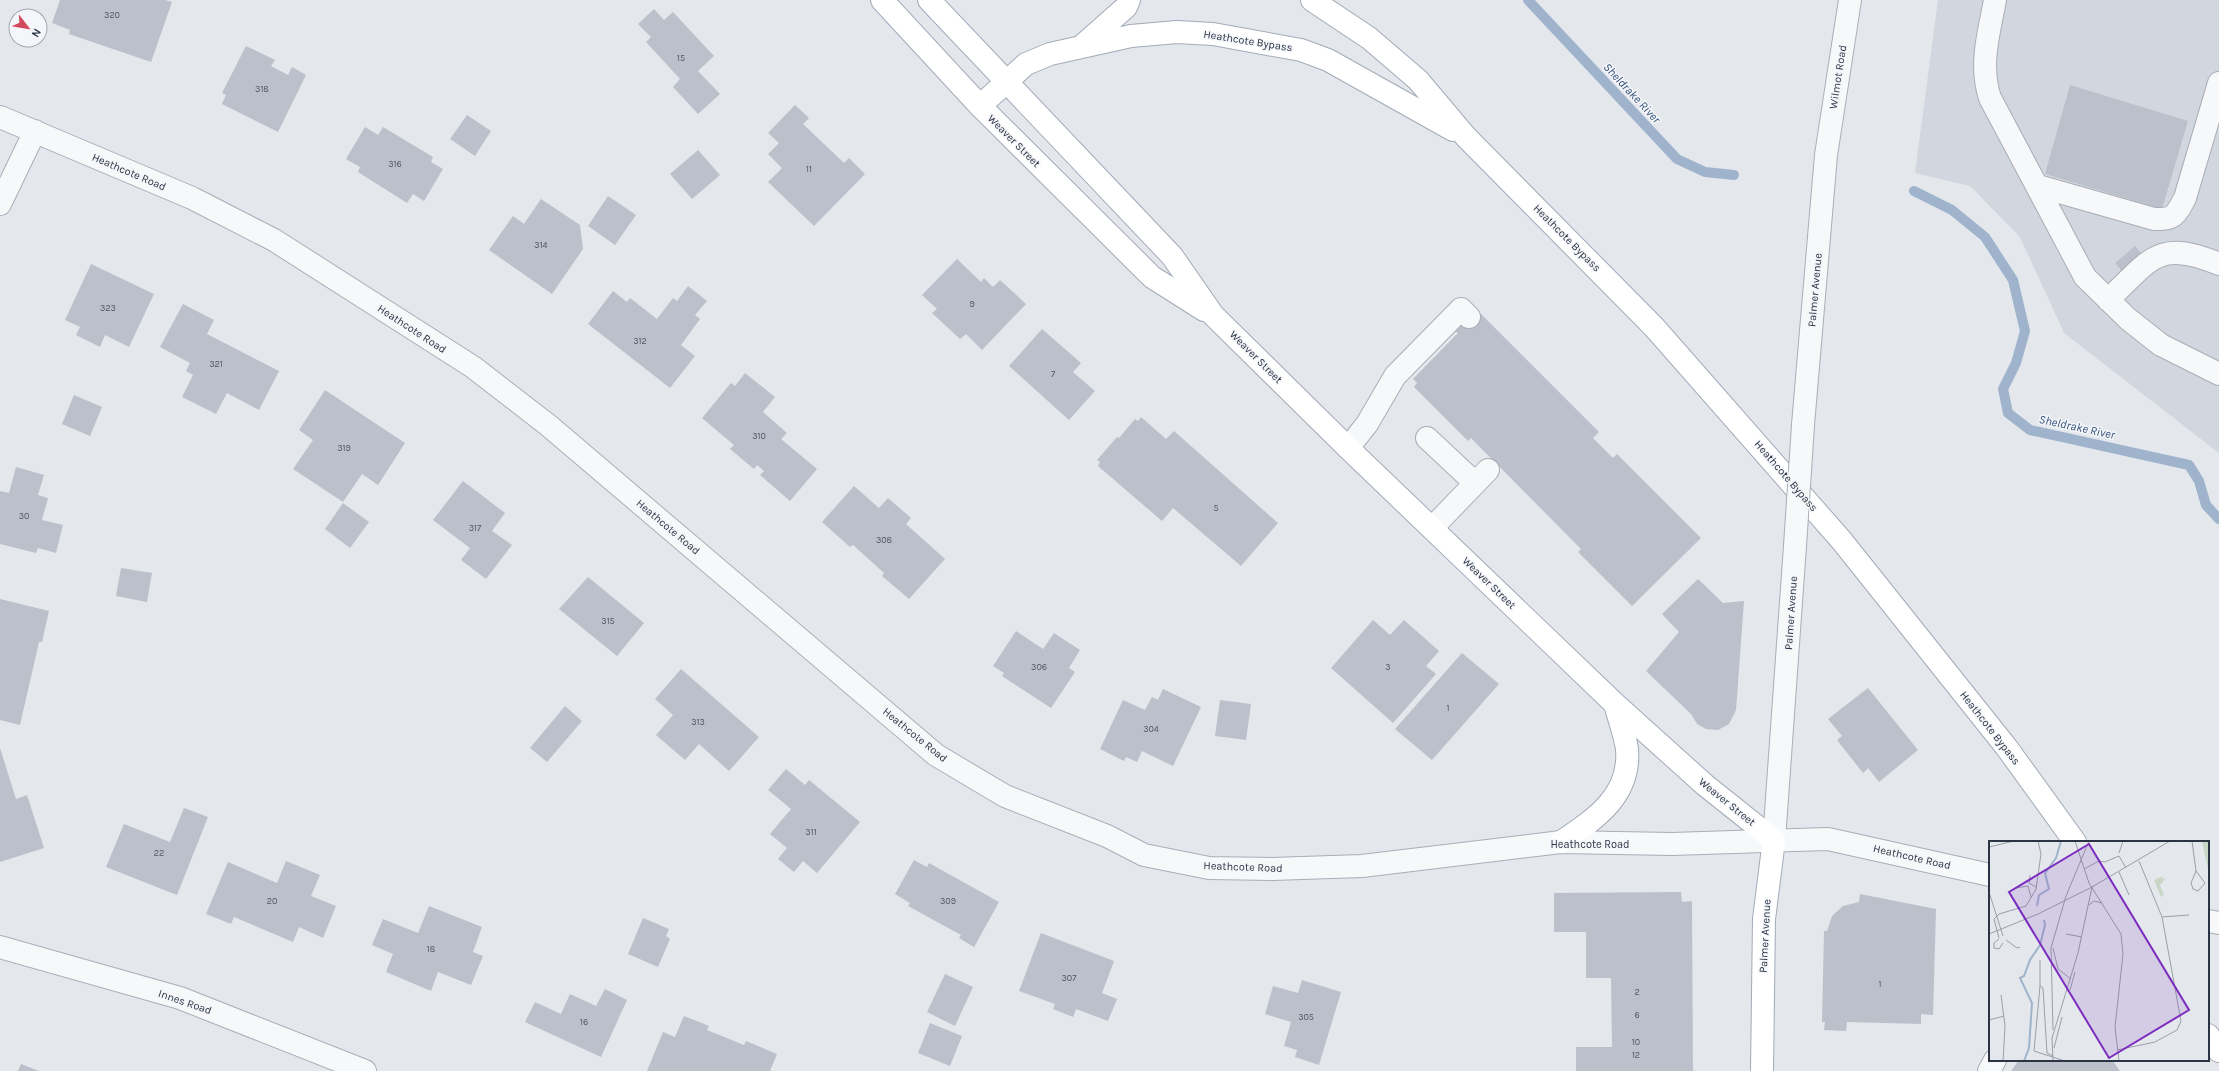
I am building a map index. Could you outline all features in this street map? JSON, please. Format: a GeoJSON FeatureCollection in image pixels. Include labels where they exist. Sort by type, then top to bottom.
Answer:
{"type":"FeatureCollection","features":[{"type":"Feature","properties":{"kind":"main road","name":"Weaver Street"},"geometry":{"type":"LineString","coordinates":[[882,0],[980,106],[1152,277],[1213,315]]}},
{"type":"Feature","properties":{"kind":"main road","name":"Weaver Street"},"geometry":{"type":"LineString","coordinates":[[929,0],[1172,256],[1213,315],[1348,448],[1615,704],[1705,785],[1774,840]]}},
{"type":"Feature","properties":{"kind":"main road"},"geometry":{"type":"LineString","coordinates":[[1080,48],[1126,7],[1128,0]]}},
{"type":"Feature","properties":{"kind":"main road","name":"Heathcote Bypass"},"geometry":{"type":"LineString","coordinates":[[1312,0],[1368,38],[1418,80],[1466,137],[1654,327],[1758,443],[1842,541],[2002,742],[2074,841]]}},
{"type":"Feature","properties":{"kind":"main road","name":"Heathcote Bypass"},"geometry":{"type":"LineString","coordinates":[[980,106],[1026,64],[1050,54],[1131,36],[1178,32],[1212,34],[1301,50],[1328,60],[1380,87],[1466,137]]}},
{"type":"Feature","properties":{"kind":"main road"},"geometry":{"type":"LineString","coordinates":[[1561,842],[1605,811],[1626,774],[1627,749],[1615,704]]}},
{"type":"Feature","properties":{"kind":"main road","name":"Palmer Avenue"},"geometry":{"type":"LineString","coordinates":[[1762,1071],[1764,919],[1774,840]]}},
{"type":"Feature","properties":{"kind":"main road"},"geometry":{"type":"LineString","coordinates":[[2209,1036],[2219,1051]]}},
{"type":"Feature","properties":{"kind":"street","name":"Wilmot Road"},"geometry":{"type":"LineString","coordinates":[[1826,154],[1850,0]]}},
{"type":"Feature","properties":{"kind":"street"},"geometry":{"type":"LineString","coordinates":[[1995,0],[1984,63],[1985,83],[1990,98],[2085,277],[2128,320],[2161,345],[2219,374]]}},
{"type":"Feature","properties":{"kind":"street"},"geometry":{"type":"LineString","coordinates":[[2038,186],[2154,219],[2167,220],[2177,213],[2185,198],[2219,83]]}},
{"type":"Feature","properties":{"kind":"street","name":"Heathcote Road"},"geometry":{"type":"LineString","coordinates":[[0,117],[192,198],[274,240],[473,367],[548,425],[936,755],[1005,796],[1107,836],[1144,855],[1209,868],[1272,869],[1362,866],[1561,842],[1672,844],[1828,838],[1989,875]]}},
{"type":"Feature","properties":{"kind":"street"},"geometry":{"type":"LineString","coordinates":[[0,204],[35,131]]}},
{"type":"Feature","properties":{"kind":"street","name":"Palmer Avenue"},"geometry":{"type":"LineString","coordinates":[[1774,840],[1803,425],[1826,154]]}},
{"type":"Feature","properties":{"kind":"street"},"geometry":{"type":"LineString","coordinates":[[2108,300],[2152,258],[2169,252],[2190,254],[2219,264]]}},
{"type":"Feature","properties":{"kind":"street"},"geometry":{"type":"LineString","coordinates":[[1348,448],[1367,424],[1395,376],[1461,308],[1469,317]]}},
{"type":"Feature","properties":{"kind":"street"},"geometry":{"type":"LineString","coordinates":[[1427,438],[1481,476],[1432,528]]}},
{"type":"Feature","properties":{"kind":"street","name":"Innes Road"},"geometry":{"type":"LineString","coordinates":[[0,947],[180,998],[365,1071]]}},
{"type":"Feature","properties":{"kind":"street"},"geometry":{"type":"LineString","coordinates":[[1989,1071],[1994,1061]]}},
{"type":"Feature","properties":{"kind":"shaded area"},"geometry":{"type":"Polygon","coordinates":[[[1938,0],[2219,0],[2219,453],[2064,333],[2020,237],[1970,186],[1915,173],[1938,0]]]}},
{"type":"Feature","properties":{"kind":"building"},"geometry":{"type":"Polygon","coordinates":[[[60,0],[165,0],[172,2],[151,62],[69,34],[70,30],[52,23],[60,0]]]}},
{"type":"Feature","properties":{"kind":"building"},"geometry":{"type":"Polygon","coordinates":[[[654,9],[664,20],[673,12],[714,56],[698,71],[720,94],[698,114],[673,87],[680,79],[646,42],[651,37],[638,24],[654,9]]]}},
{"type":"Feature","properties":{"kind":"building"},"geometry":{"type":"Polygon","coordinates":[[[246,46],[275,60],[271,66],[288,75],[292,67],[306,75],[278,132],[222,104],[226,95],[222,93],[246,46]]]}},
{"type":"Feature","properties":{"kind":"building"},"geometry":{"type":"Polygon","coordinates":[[[2070,85],[2188,121],[2162,209],[2045,174],[2070,85]]]}},
{"type":"Feature","properties":{"kind":"building"},"geometry":{"type":"Polygon","coordinates":[[[795,105],[809,118],[803,124],[844,163],[849,158],[865,174],[814,226],[768,182],[782,168],[768,154],[779,143],[768,133],[795,105]]]}},
{"type":"Feature","properties":{"kind":"building"},"geometry":{"type":"Polygon","coordinates":[[[467,115],[491,131],[475,156],[450,139],[467,115]]]}},
{"type":"Feature","properties":{"kind":"building"},"geometry":{"type":"Polygon","coordinates":[[[365,127],[378,135],[383,127],[433,157],[431,162],[443,169],[424,201],[413,194],[407,203],[358,172],[360,167],[346,159],[365,127]]]}},
{"type":"Feature","properties":{"kind":"building"},"geometry":{"type":"Polygon","coordinates":[[[698,150],[720,175],[692,199],[670,174],[698,150]]]}},
{"type":"Feature","properties":{"kind":"building"},"geometry":{"type":"Polygon","coordinates":[[[608,196],[636,215],[615,245],[588,226],[608,196]]]}},
{"type":"Feature","properties":{"kind":"building"},"geometry":{"type":"Polygon","coordinates":[[[541,199],[580,225],[583,249],[552,294],[489,250],[513,216],[524,224],[541,199]]]}},
{"type":"Feature","properties":{"kind":"building"},"geometry":{"type":"Polygon","coordinates":[[[2135,246],[2155,270],[2134,286],[2115,263],[2135,246]]]}},
{"type":"Feature","properties":{"kind":"building"},"geometry":{"type":"Polygon","coordinates":[[[957,259],[981,282],[984,278],[993,287],[1000,280],[1026,304],[982,350],[966,334],[960,339],[932,313],[937,309],[922,295],[957,259]]]}},
{"type":"Feature","properties":{"kind":"building"},"geometry":{"type":"Polygon","coordinates":[[[91,264],[154,294],[129,347],[105,335],[100,347],[76,335],[80,327],[65,320],[91,264]]]}},
{"type":"Feature","properties":{"kind":"building"},"geometry":{"type":"Polygon","coordinates":[[[688,286],[707,301],[695,315],[700,319],[681,345],[695,356],[670,388],[588,324],[613,291],[627,302],[630,298],[657,319],[673,298],[677,301],[688,286]]]}},
{"type":"Feature","properties":{"kind":"building"},"geometry":{"type":"Polygon","coordinates":[[[183,304],[214,320],[207,334],[279,371],[259,410],[227,393],[216,414],[182,397],[193,375],[186,371],[190,363],[160,347],[183,304]]]}},
{"type":"Feature","properties":{"kind":"building"},"geometry":{"type":"Polygon","coordinates":[[[1476,309],[1599,432],[1593,438],[1613,458],[1617,454],[1701,538],[1632,606],[1578,552],[1581,549],[1471,438],[1468,441],[1414,387],[1417,383],[1413,379],[1458,333],[1455,331],[1476,309]]]}},
{"type":"Feature","properties":{"kind":"building"},"geometry":{"type":"Polygon","coordinates":[[[1042,329],[1081,363],[1073,372],[1095,391],[1069,420],[1009,366],[1042,329]]]}},
{"type":"Feature","properties":{"kind":"building"},"geometry":{"type":"Polygon","coordinates":[[[745,373],[775,397],[763,412],[787,433],[781,439],[817,469],[790,501],[760,475],[764,471],[757,465],[754,469],[730,449],[734,445],[702,418],[731,383],[735,386],[745,373]]]}},
{"type":"Feature","properties":{"kind":"building"},"geometry":{"type":"Polygon","coordinates":[[[325,390],[405,443],[378,485],[362,474],[343,502],[293,469],[313,440],[299,430],[325,390]]]}},
{"type":"Feature","properties":{"kind":"building"},"geometry":{"type":"Polygon","coordinates":[[[74,395],[102,407],[90,436],[62,424],[74,395]]]}},
{"type":"Feature","properties":{"kind":"building"},"geometry":{"type":"Polygon","coordinates":[[[1141,417],[1166,439],[1174,431],[1278,523],[1241,566],[1173,508],[1162,521],[1098,466],[1100,462],[1097,460],[1117,437],[1119,438],[1135,419],[1138,421],[1141,417]]]}},
{"type":"Feature","properties":{"kind":"building"},"geometry":{"type":"Polygon","coordinates":[[[16,467],[44,475],[38,495],[48,498],[42,520],[63,525],[56,553],[38,548],[36,553],[0,544],[0,491],[9,493],[16,467]]]}},
{"type":"Feature","properties":{"kind":"building"},"geometry":{"type":"Polygon","coordinates":[[[463,481],[505,513],[492,531],[512,545],[486,579],[461,560],[470,548],[433,520],[463,481]]]}},
{"type":"Feature","properties":{"kind":"building"},"geometry":{"type":"Polygon","coordinates":[[[854,486],[879,508],[888,498],[911,518],[906,524],[945,559],[909,599],[882,576],[884,573],[853,545],[850,547],[822,522],[854,486]]]}},
{"type":"Feature","properties":{"kind":"building"},"geometry":{"type":"Polygon","coordinates":[[[343,503],[369,522],[350,548],[325,529],[343,503]]]}},
{"type":"Feature","properties":{"kind":"building"},"geometry":{"type":"Polygon","coordinates":[[[121,568],[152,573],[147,602],[116,596],[121,568]]]}},
{"type":"Feature","properties":{"kind":"building"},"geometry":{"type":"Polygon","coordinates":[[[588,577],[644,623],[617,656],[559,609],[588,577]]]}},
{"type":"Feature","properties":{"kind":"building"},"geometry":{"type":"Polygon","coordinates":[[[1698,579],[1723,603],[1744,601],[1736,710],[1729,724],[1718,730],[1706,729],[1697,724],[1691,714],[1646,671],[1679,632],[1662,614],[1698,579]]]}},
{"type":"Feature","properties":{"kind":"building"},"geometry":{"type":"Polygon","coordinates":[[[0,599],[49,611],[42,642],[39,642],[20,725],[0,720],[0,599]]]}},
{"type":"Feature","properties":{"kind":"building"},"geometry":{"type":"Polygon","coordinates":[[[1373,620],[1390,635],[1404,620],[1439,651],[1426,666],[1436,674],[1393,723],[1331,668],[1373,620]]]}},
{"type":"Feature","properties":{"kind":"building"},"geometry":{"type":"Polygon","coordinates":[[[1016,631],[1043,649],[1054,633],[1080,650],[1069,668],[1075,672],[1051,708],[1002,676],[1004,673],[993,666],[1016,631]]]}},
{"type":"Feature","properties":{"kind":"building"},"geometry":{"type":"Polygon","coordinates":[[[1462,653],[1499,684],[1432,760],[1395,729],[1462,653]]]}},
{"type":"Feature","properties":{"kind":"building"},"geometry":{"type":"Polygon","coordinates":[[[681,669],[759,737],[729,771],[699,744],[685,760],[656,735],[673,715],[655,699],[681,669]]]}},
{"type":"Feature","properties":{"kind":"building"},"geometry":{"type":"Polygon","coordinates":[[[1868,688],[1918,750],[1879,782],[1868,768],[1863,773],[1837,740],[1842,736],[1828,719],[1868,688]]]}},
{"type":"Feature","properties":{"kind":"building"},"geometry":{"type":"Polygon","coordinates":[[[1163,689],[1201,707],[1173,766],[1142,751],[1137,762],[1126,757],[1124,761],[1100,749],[1123,700],[1145,710],[1152,697],[1158,700],[1163,689]]]}},
{"type":"Feature","properties":{"kind":"building"},"geometry":{"type":"Polygon","coordinates":[[[1220,700],[1251,704],[1246,740],[1215,736],[1220,700]]]}},
{"type":"Feature","properties":{"kind":"building"},"geometry":{"type":"Polygon","coordinates":[[[565,706],[582,721],[547,762],[530,748],[565,706]]]}},
{"type":"Feature","properties":{"kind":"building"},"geometry":{"type":"Polygon","coordinates":[[[0,748],[16,799],[27,795],[44,848],[0,862],[0,748]]]}},
{"type":"Feature","properties":{"kind":"building"},"geometry":{"type":"Polygon","coordinates":[[[786,769],[805,785],[809,780],[860,822],[817,873],[803,861],[794,872],[778,859],[787,848],[770,834],[791,809],[768,790],[786,769]]]}},
{"type":"Feature","properties":{"kind":"building"},"geometry":{"type":"Polygon","coordinates":[[[184,808],[208,817],[177,895],[106,867],[124,824],[170,842],[184,808]]]}},
{"type":"Feature","properties":{"kind":"building"},"geometry":{"type":"Polygon","coordinates":[[[914,860],[927,867],[929,863],[999,902],[974,947],[959,938],[961,935],[908,906],[910,903],[895,894],[914,860]]]}},
{"type":"Feature","properties":{"kind":"building"},"geometry":{"type":"Polygon","coordinates":[[[286,861],[320,875],[311,896],[336,906],[323,938],[299,927],[293,942],[234,917],[231,924],[206,914],[228,862],[277,883],[286,861]]]}},
{"type":"Feature","properties":{"kind":"building"},"geometry":{"type":"Polygon","coordinates":[[[1681,892],[1682,902],[1692,901],[1693,1071],[1576,1071],[1576,1047],[1612,1047],[1611,978],[1586,978],[1586,932],[1554,932],[1554,893],[1681,892]]]}},
{"type":"Feature","properties":{"kind":"building"},"geometry":{"type":"Polygon","coordinates":[[[1860,894],[1936,909],[1933,1015],[1921,1014],[1921,1024],[1847,1022],[1846,1031],[1824,1030],[1825,1022],[1822,1022],[1824,931],[1827,931],[1832,916],[1843,906],[1859,902],[1860,894]]]}},
{"type":"Feature","properties":{"kind":"building"},"geometry":{"type":"Polygon","coordinates":[[[429,906],[482,927],[473,952],[483,956],[471,985],[438,972],[431,991],[386,972],[393,954],[372,945],[383,919],[418,933],[429,906]]]}},
{"type":"Feature","properties":{"kind":"building"},"geometry":{"type":"Polygon","coordinates":[[[643,918],[669,929],[666,936],[670,939],[658,967],[628,954],[643,918]]]}},
{"type":"Feature","properties":{"kind":"building"},"geometry":{"type":"Polygon","coordinates":[[[1041,933],[1114,961],[1102,993],[1117,999],[1108,1021],[1076,1009],[1073,1017],[1053,1009],[1055,1004],[1019,991],[1041,933]]]}},
{"type":"Feature","properties":{"kind":"building"},"geometry":{"type":"Polygon","coordinates":[[[945,974],[973,987],[955,1026],[927,1012],[945,974]]]}},
{"type":"Feature","properties":{"kind":"building"},"geometry":{"type":"Polygon","coordinates":[[[1302,980],[1341,992],[1319,1065],[1295,1057],[1297,1050],[1284,1046],[1291,1022],[1265,1014],[1273,986],[1298,993],[1302,980]]]}},
{"type":"Feature","properties":{"kind":"building"},"geometry":{"type":"Polygon","coordinates":[[[605,989],[627,1000],[601,1057],[525,1022],[535,1002],[561,1014],[570,994],[596,1006],[605,989]]]}},
{"type":"Feature","properties":{"kind":"building"},"geometry":{"type":"Polygon","coordinates":[[[684,1016],[709,1026],[707,1030],[744,1045],[746,1041],[777,1054],[770,1071],[647,1071],[663,1032],[675,1037],[684,1016]]]}},
{"type":"Feature","properties":{"kind":"building"},"geometry":{"type":"Polygon","coordinates":[[[930,1023],[962,1036],[950,1066],[918,1053],[930,1023]]]}},
{"type":"Feature","properties":{"kind":"building"},"geometry":{"type":"Polygon","coordinates":[[[2018,1061],[2113,1061],[2120,1071],[2011,1071],[2018,1061]]]}},
{"type":"Feature","properties":{"kind":"building"},"geometry":{"type":"Polygon","coordinates":[[[21,1064],[39,1071],[18,1071],[21,1064]]]}},
{"type":"Feature","properties":{"kind":"waterway","name":"Sheldrake River"},"geometry":{"type":"LineString","coordinates":[[1528,0],[1677,159],[1705,172],[1734,175]]}},
{"type":"Feature","properties":{"kind":"waterway","name":"Sheldrake River"},"geometry":{"type":"LineString","coordinates":[[1914,191],[1952,210],[1985,237],[2013,280],[2025,331],[2016,363],[2003,389],[2008,413],[2030,430],[2189,465],[2199,481],[2206,505],[2219,519]]}}]}
